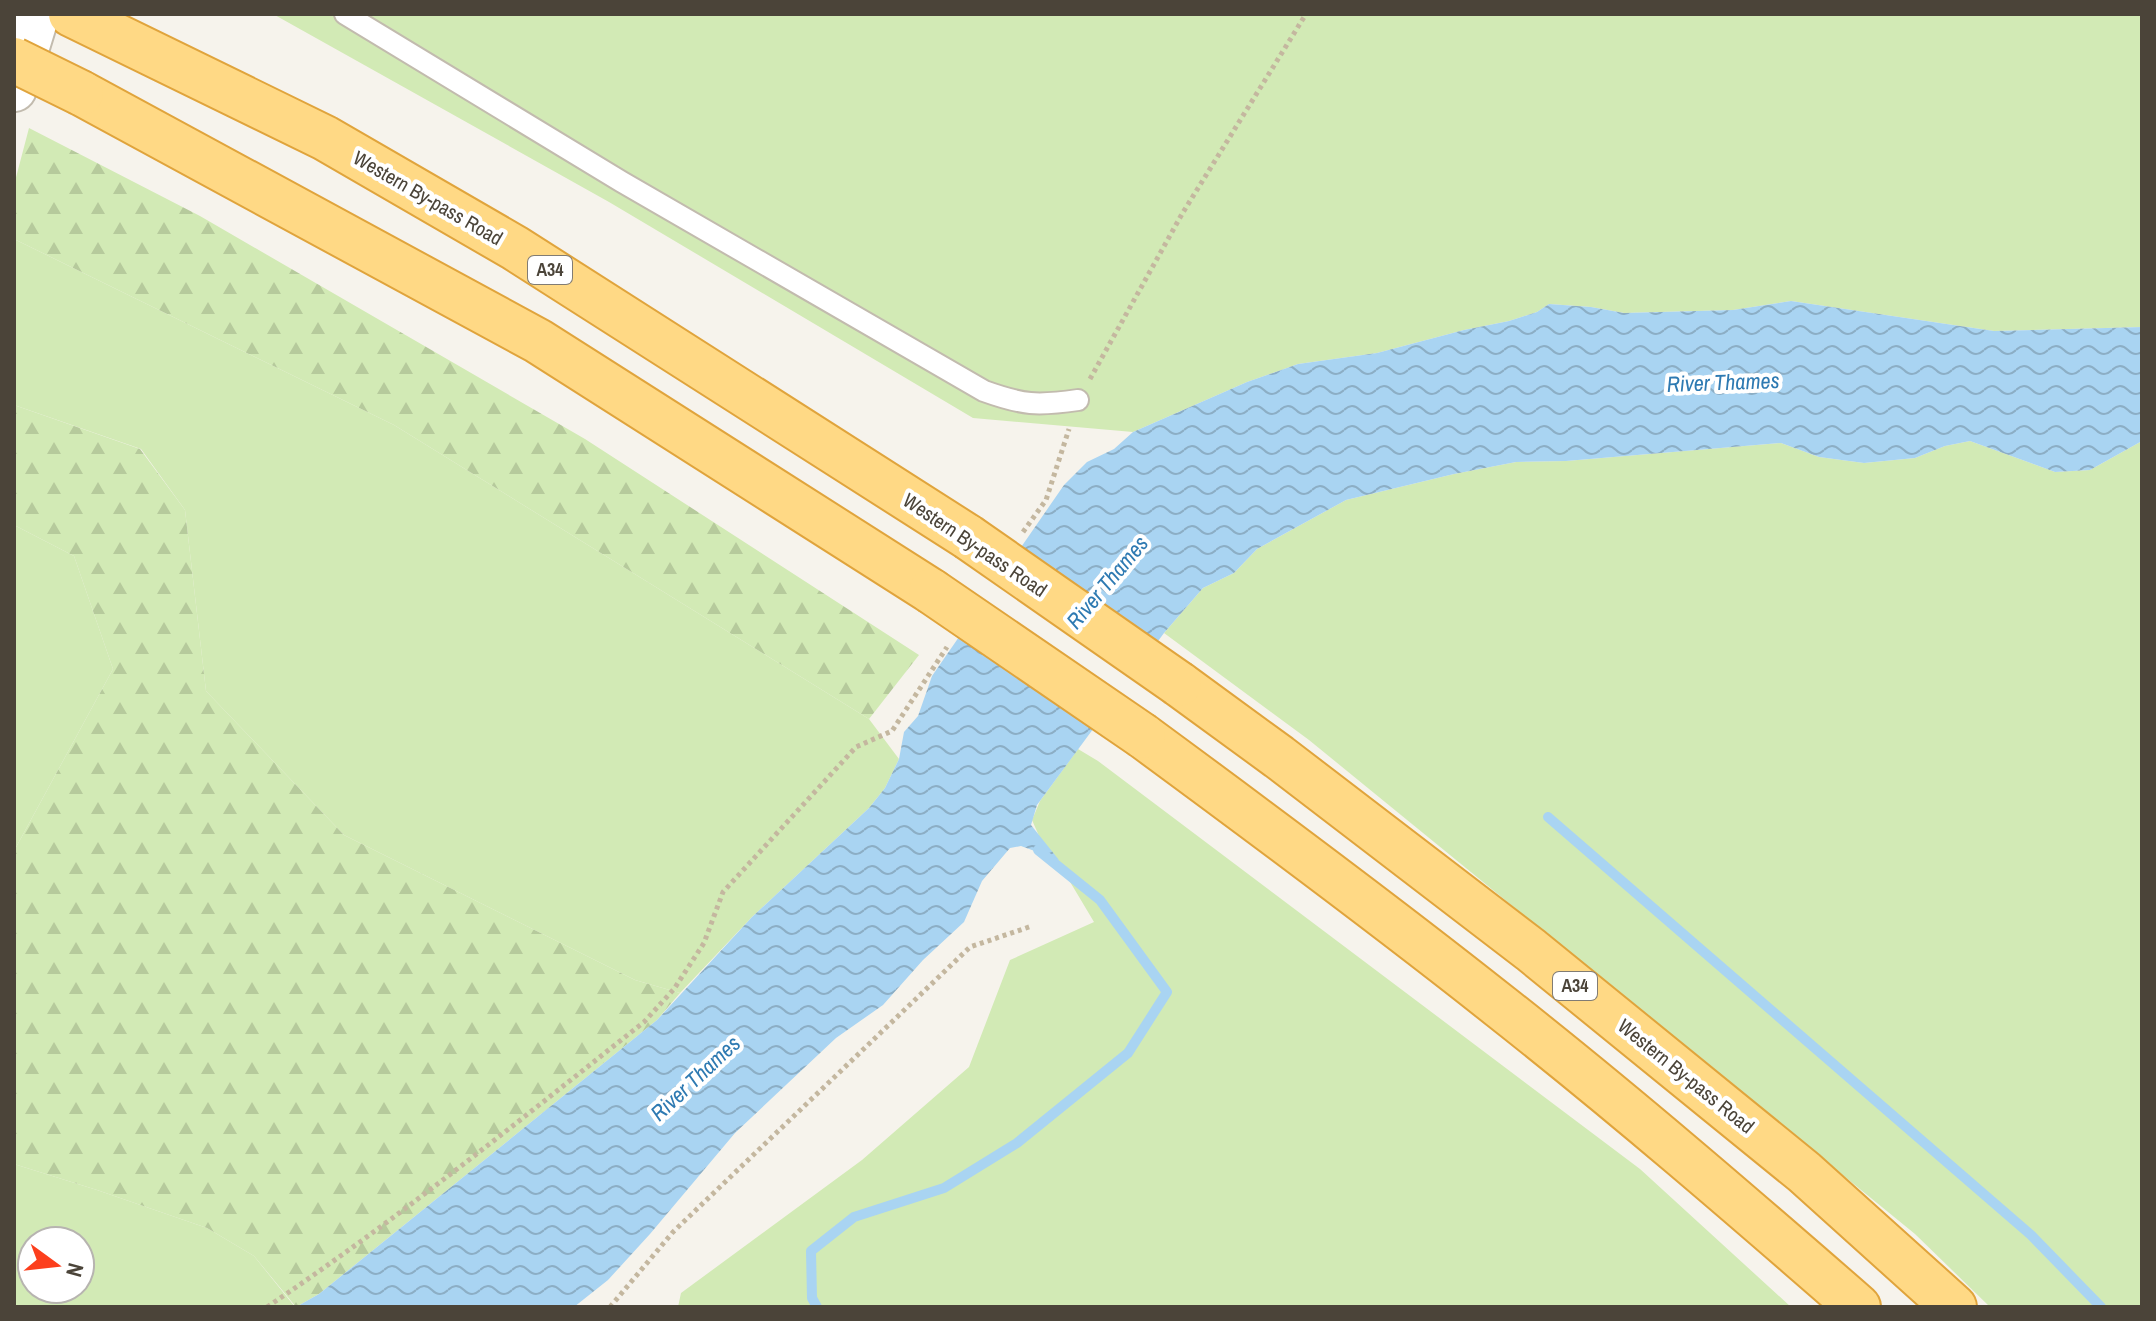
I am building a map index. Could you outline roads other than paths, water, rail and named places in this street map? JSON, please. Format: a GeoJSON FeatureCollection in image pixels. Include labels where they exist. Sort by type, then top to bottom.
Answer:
{"type":"FeatureCollection","features":[{"type":"Feature","properties":{"kind":"highway","name":"Western By-pass Road"},"geometry":{"type":"LineString","coordinates":[[71,14],[325,138],[515,248],[968,537],[1279,757],[1531,950],[1804,1172],[1954,1307]]}},
{"type":"Feature","properties":{"kind":"highway"},"geometry":{"type":"LineString","coordinates":[[14,60],[81,93],[538,341],[931,591],[1143,736],[1501,1007],[1858,1307]]}},
{"type":"Feature","properties":{"kind":"street"},"geometry":{"type":"LineString","coordinates":[[14,89],[37,14]]}},
{"type":"Feature","properties":{"kind":"lane"},"geometry":{"type":"LineString","coordinates":[[345,14],[622,182],[984,391],[1013,402],[1042,405],[1078,400]]}},
{"type":"Feature","properties":{"kind":"water","name":"River Thames"},"geometry":{"type":"Polygon","coordinates":[[[1791,301],[1994,331],[2142,327],[2142,441],[2090,470],[2055,472],[1970,441],[1945,446],[1915,458],[1864,463],[1819,457],[1781,443],[1566,461],[1516,462],[1346,500],[1257,549],[1234,573],[1203,588],[1164,633],[1037,805],[1031,825],[1059,860],[1021,846],[1010,848],[982,881],[964,922],[923,960],[883,1005],[836,1038],[735,1133],[608,1280],[574,1307],[296,1307],[319,1294],[657,1020],[752,917],[869,808],[885,788],[899,759],[904,732],[918,716],[932,676],[1064,485],[1087,462],[1114,449],[1133,432],[1247,382],[1298,364],[1377,353],[1509,321],[1537,312],[1549,304],[1624,313],[1733,310],[1791,301]]]}},
{"type":"Feature","properties":{"kind":"waterway"},"geometry":{"type":"LineString","coordinates":[[1548,817],[2031,1235],[2101,1307]]}},
{"type":"Feature","properties":{"kind":"waterway"},"geometry":{"type":"LineString","coordinates":[[817,1307],[812,1298],[811,1251],[854,1217],[944,1188],[1017,1143],[1128,1053],[1167,992],[1100,900],[1038,850]]}}]}
